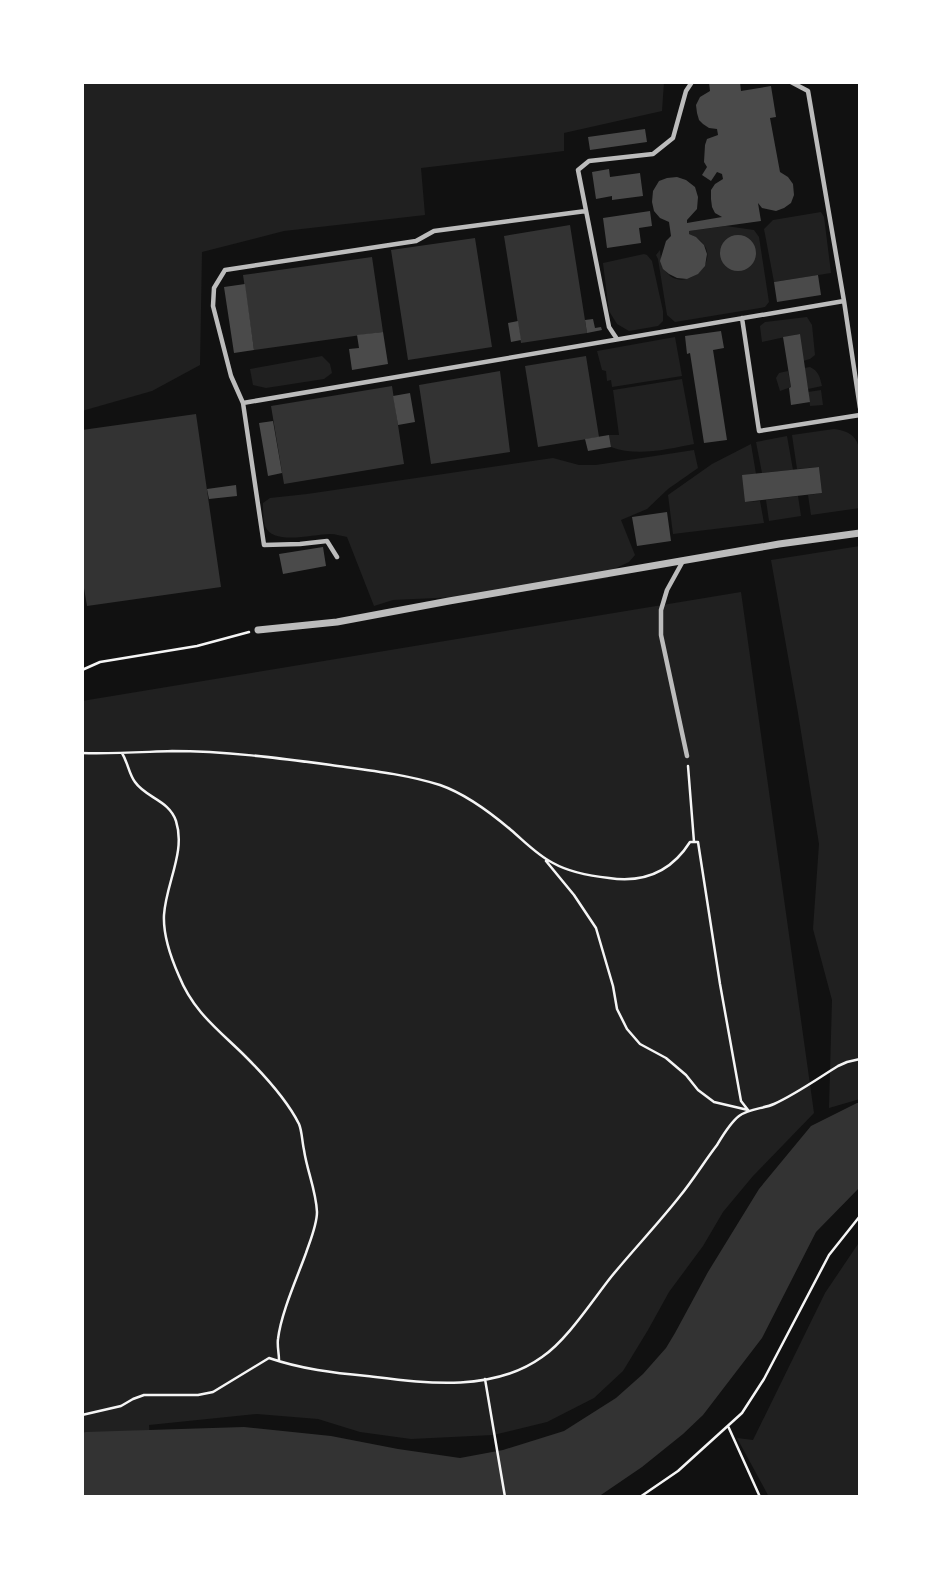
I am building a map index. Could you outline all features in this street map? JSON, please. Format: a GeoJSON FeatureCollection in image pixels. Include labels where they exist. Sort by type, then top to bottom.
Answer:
{"type":"FeatureCollection","features":[{"type":"Feature","properties":{"kind":"street"},"geometry":{"type":"LineString","coordinates":[[258,630],[337,622],[779,544],[860,533]]}},
{"type":"Feature","properties":{"kind":"lane"},"geometry":{"type":"LineString","coordinates":[[617,339],[609,327],[578,170],[589,161],[653,154],[673,138],[686,91],[692,82]]}},
{"type":"Feature","properties":{"kind":"lane"},"geometry":{"type":"LineString","coordinates":[[791,82],[808,91],[860,408]]}},
{"type":"Feature","properties":{"kind":"lane"},"geometry":{"type":"LineString","coordinates":[[337,557],[327,541],[264,545],[243,403],[230,376],[213,306],[214,288],[225,270],[416,241],[434,231],[586,211]]}},
{"type":"Feature","properties":{"kind":"lane"},"geometry":{"type":"LineString","coordinates":[[243,403],[844,301]]}},
{"type":"Feature","properties":{"kind":"lane"},"geometry":{"type":"LineString","coordinates":[[742,318],[759,431],[860,415]]}},
{"type":"Feature","properties":{"kind":"lane"},"geometry":{"type":"LineString","coordinates":[[684,561],[667,590],[661,610],[661,635],[687,756]]}},
{"type":"Feature","properties":{"kind":"path"},"geometry":{"type":"LineString","coordinates":[[82,670],[100,662],[197,646],[258,630]]}},
{"type":"Feature","properties":{"kind":"path"},"geometry":{"type":"LineString","coordinates":[[82,753],[173,751],[270,757],[386,772],[426,781],[457,793],[492,815],[552,863],[610,879],[644,878],[666,868],[690,842],[698,842],[741,1101],[748,1110]]}},
{"type":"Feature","properties":{"kind":"path"},"geometry":{"type":"LineString","coordinates":[[122,753],[129,764],[133,780],[141,789],[159,799],[176,818],[179,831],[178,855],[164,915],[169,947],[179,978],[191,1001],[208,1023],[247,1058],[286,1103],[300,1126],[317,1214],[284,1315],[278,1339],[279,1362]]}},
{"type":"Feature","properties":{"kind":"path"},"geometry":{"type":"LineString","coordinates":[[687,756],[694,842]]}},
{"type":"Feature","properties":{"kind":"path"},"geometry":{"type":"LineString","coordinates":[[542,857],[574,895],[596,928],[611,976],[617,1009],[626,1029],[640,1044],[666,1058],[714,1102],[748,1110]]}},
{"type":"Feature","properties":{"kind":"path"},"geometry":{"type":"LineString","coordinates":[[82,1415],[121,1406],[144,1395],[198,1395],[213,1392],[269,1358],[289,1365],[331,1372],[414,1382],[455,1383],[511,1373],[531,1364],[556,1346],[679,1197],[738,1116],[748,1110],[770,1106],[785,1099],[838,1066],[860,1059]]}},
{"type":"Feature","properties":{"kind":"path"},"geometry":{"type":"LineString","coordinates":[[640,1497],[678,1471],[742,1413],[764,1379],[829,1255],[860,1216]]}},
{"type":"Feature","properties":{"kind":"path"},"geometry":{"type":"LineString","coordinates":[[485,1379],[505,1497]]}},
{"type":"Feature","properties":{"kind":"path"},"geometry":{"type":"LineString","coordinates":[[728,1426],[760,1497]]}},
{"type":"Feature","properties":{"kind":"shaded area"},"geometry":{"type":"Polygon","coordinates":[[[82,82],[664,82],[662,111],[564,133],[564,151],[421,168],[425,215],[284,231],[202,252],[200,365],[152,391],[82,411],[82,82]]]}},
{"type":"Feature","properties":{"kind":"shaded area"},"geometry":{"type":"Polygon","coordinates":[[[821,212],[824,217],[831,273],[774,282],[764,229],[773,220],[821,212]]]}},
{"type":"Feature","properties":{"kind":"shaded area"},"geometry":{"type":"Polygon","coordinates":[[[570,225],[587,333],[521,343],[504,236],[570,225]]]}},
{"type":"Feature","properties":{"kind":"shaded area"},"geometry":{"type":"Polygon","coordinates":[[[726,226],[754,230],[759,237],[769,302],[765,307],[675,322],[667,315],[656,255],[660,250],[665,269],[674,278],[685,279],[696,275],[704,266],[707,255],[703,244],[689,234],[689,231],[726,226]]]}},
{"type":"Feature","properties":{"kind":"shaded area"},"geometry":{"type":"Polygon","coordinates":[[[475,238],[492,347],[408,360],[391,250],[475,238]]]}},
{"type":"Feature","properties":{"kind":"shaded area"},"geometry":{"type":"Polygon","coordinates":[[[644,254],[652,261],[663,321],[658,326],[629,331],[617,324],[609,311],[603,263],[644,254]]]}},
{"type":"Feature","properties":{"kind":"shaded area"},"geometry":{"type":"Polygon","coordinates":[[[372,257],[383,332],[254,350],[243,275],[372,257]]]}},
{"type":"Feature","properties":{"kind":"shaded area"},"geometry":{"type":"Polygon","coordinates":[[[807,317],[812,325],[815,355],[810,359],[803,361],[799,334],[762,342],[760,326],[765,322],[807,317]]]}},
{"type":"Feature","properties":{"kind":"shaded area"},"geometry":{"type":"Polygon","coordinates":[[[675,337],[682,376],[612,387],[611,380],[607,381],[606,371],[602,370],[597,351],[675,337]]]}},
{"type":"Feature","properties":{"kind":"shaded area"},"geometry":{"type":"Polygon","coordinates":[[[322,356],[330,364],[332,373],[324,379],[266,388],[253,385],[250,369],[322,356]]]}},
{"type":"Feature","properties":{"kind":"shaded area"},"geometry":{"type":"Polygon","coordinates":[[[586,356],[599,437],[538,447],[525,366],[586,356]]]}},
{"type":"Feature","properties":{"kind":"shaded area"},"geometry":{"type":"Polygon","coordinates":[[[810,367],[817,373],[822,386],[808,389],[804,368],[810,367]]]}},
{"type":"Feature","properties":{"kind":"shaded area"},"geometry":{"type":"Polygon","coordinates":[[[500,371],[510,452],[431,464],[419,385],[500,371]]]}},
{"type":"Feature","properties":{"kind":"shaded area"},"geometry":{"type":"Polygon","coordinates":[[[788,371],[791,387],[780,391],[776,378],[779,373],[788,371]]]}},
{"type":"Feature","properties":{"kind":"shaded area"},"geometry":{"type":"Polygon","coordinates":[[[682,379],[694,444],[642,452],[611,447],[609,435],[619,435],[613,390],[682,379]]]}},
{"type":"Feature","properties":{"kind":"shaded area"},"geometry":{"type":"Polygon","coordinates":[[[392,386],[404,464],[284,484],[271,406],[392,386]]]}},
{"type":"Feature","properties":{"kind":"shaded area"},"geometry":{"type":"Polygon","coordinates":[[[821,390],[823,405],[810,406],[808,392],[821,390]]]}},
{"type":"Feature","properties":{"kind":"shaded area"},"geometry":{"type":"Polygon","coordinates":[[[196,414],[221,587],[87,606],[82,576],[82,430],[196,414]]]}},
{"type":"Feature","properties":{"kind":"shaded area"},"geometry":{"type":"Polygon","coordinates":[[[834,429],[853,436],[859,448],[860,508],[811,515],[808,495],[822,493],[819,467],[797,469],[792,435],[834,429]]]}},
{"type":"Feature","properties":{"kind":"shaded area"},"geometry":{"type":"Polygon","coordinates":[[[787,436],[793,470],[762,473],[756,442],[787,436]]]}},
{"type":"Feature","properties":{"kind":"shaded area"},"geometry":{"type":"Polygon","coordinates":[[[751,444],[756,474],[745,502],[760,501],[764,523],[673,534],[668,495],[712,464],[751,444]]]}},
{"type":"Feature","properties":{"kind":"shaded area"},"geometry":{"type":"Polygon","coordinates":[[[694,450],[698,468],[668,489],[647,509],[621,520],[635,555],[629,562],[614,569],[608,578],[500,595],[393,600],[374,606],[347,537],[330,534],[294,538],[276,536],[265,526],[263,503],[270,498],[553,458],[579,465],[596,465],[694,450]]]}},
{"type":"Feature","properties":{"kind":"shaded area"},"geometry":{"type":"Polygon","coordinates":[[[798,496],[801,516],[769,521],[766,500],[798,496]]]}},
{"type":"Feature","properties":{"kind":"shaded area"},"geometry":{"type":"Polygon","coordinates":[[[860,546],[860,1099],[829,1108],[832,1000],[813,929],[819,844],[771,560],[860,546]]]}},
{"type":"Feature","properties":{"kind":"shaded area"},"geometry":{"type":"Polygon","coordinates":[[[741,592],[814,1113],[753,1176],[723,1212],[703,1246],[669,1292],[623,1371],[594,1398],[547,1422],[493,1435],[411,1439],[360,1432],[318,1419],[257,1414],[149,1425],[150,1440],[82,1497],[82,701],[741,592]]]}},
{"type":"Feature","properties":{"kind":"shaded area"},"geometry":{"type":"Polygon","coordinates":[[[860,1103],[860,1187],[816,1232],[762,1338],[703,1415],[642,1467],[598,1497],[82,1497],[82,1433],[86,1432],[244,1427],[331,1436],[460,1458],[503,1450],[564,1431],[616,1398],[643,1374],[666,1348],[708,1272],[759,1189],[811,1126],[860,1103]]]}},
{"type":"Feature","properties":{"kind":"shaded area"},"geometry":{"type":"Polygon","coordinates":[[[860,1241],[860,1497],[769,1497],[737,1438],[753,1440],[825,1293],[860,1241]]]}},
{"type":"Feature","properties":{"kind":"building"},"geometry":{"type":"Polygon","coordinates":[[[709,82],[740,82],[741,91],[771,86],[776,117],[770,118],[780,172],[793,184],[794,195],[791,203],[776,211],[762,208],[758,203],[761,221],[689,231],[689,234],[704,245],[707,254],[705,266],[698,274],[687,279],[677,278],[663,269],[660,261],[666,241],[671,236],[669,222],[654,211],[653,191],[659,181],[667,178],[686,180],[695,187],[698,197],[697,209],[687,223],[722,217],[715,213],[712,207],[711,190],[723,179],[722,174],[717,172],[711,181],[702,175],[707,167],[704,162],[707,139],[718,135],[717,129],[703,124],[697,113],[696,105],[700,97],[710,91],[709,82]]]}},
{"type":"Feature","properties":{"kind":"building"},"geometry":{"type":"Polygon","coordinates":[[[645,129],[647,142],[590,150],[588,137],[645,129]]]}},
{"type":"Feature","properties":{"kind":"building"},"geometry":{"type":"Polygon","coordinates":[[[609,169],[610,177],[640,173],[643,196],[596,199],[592,172],[609,169]]]}},
{"type":"Feature","properties":{"kind":"building"},"geometry":{"type":"Polygon","coordinates":[[[650,211],[652,226],[639,228],[641,243],[607,248],[603,218],[650,211]]]}},
{"type":"Feature","properties":{"kind":"building"},"geometry":{"type":"Polygon","coordinates":[[[738,235],[750,241],[756,253],[750,265],[738,271],[726,265],[720,253],[726,241],[738,235]]]}},
{"type":"Feature","properties":{"kind":"building"},"geometry":{"type":"Polygon","coordinates":[[[818,275],[821,295],[777,302],[774,282],[818,275]]]}},
{"type":"Feature","properties":{"kind":"building"},"geometry":{"type":"Polygon","coordinates":[[[245,284],[254,350],[234,353],[224,287],[245,284]]]}},
{"type":"Feature","properties":{"kind":"building"},"geometry":{"type":"Polygon","coordinates":[[[593,319],[595,328],[601,327],[602,330],[587,333],[585,320],[593,319]]]}},
{"type":"Feature","properties":{"kind":"building"},"geometry":{"type":"Polygon","coordinates":[[[518,321],[521,340],[511,342],[508,323],[518,321]]]}},
{"type":"Feature","properties":{"kind":"building"},"geometry":{"type":"Polygon","coordinates":[[[721,331],[724,348],[713,350],[727,440],[704,443],[685,336],[721,331]]]}},
{"type":"Feature","properties":{"kind":"building"},"geometry":{"type":"Polygon","coordinates":[[[383,332],[388,364],[352,370],[349,349],[359,348],[357,335],[383,332]]]}},
{"type":"Feature","properties":{"kind":"building"},"geometry":{"type":"Polygon","coordinates":[[[800,334],[810,402],[791,405],[791,387],[783,337],[800,334]]]}},
{"type":"Feature","properties":{"kind":"building"},"geometry":{"type":"Polygon","coordinates":[[[410,393],[415,422],[398,425],[393,396],[410,393]]]}},
{"type":"Feature","properties":{"kind":"building"},"geometry":{"type":"Polygon","coordinates":[[[273,421],[282,473],[268,476],[259,423],[273,421]]]}},
{"type":"Feature","properties":{"kind":"building"},"geometry":{"type":"Polygon","coordinates":[[[609,435],[611,447],[588,451],[585,439],[609,435]]]}},
{"type":"Feature","properties":{"kind":"building"},"geometry":{"type":"Polygon","coordinates":[[[819,467],[822,493],[745,502],[742,475],[819,467]]]}},
{"type":"Feature","properties":{"kind":"building"},"geometry":{"type":"Polygon","coordinates":[[[236,485],[237,496],[209,499],[207,489],[236,485]]]}},
{"type":"Feature","properties":{"kind":"building"},"geometry":{"type":"Polygon","coordinates":[[[667,512],[671,541],[637,546],[632,517],[667,512]]]}},
{"type":"Feature","properties":{"kind":"building"},"geometry":{"type":"Polygon","coordinates":[[[323,547],[326,566],[283,574],[279,554],[323,547]]]}}]}
